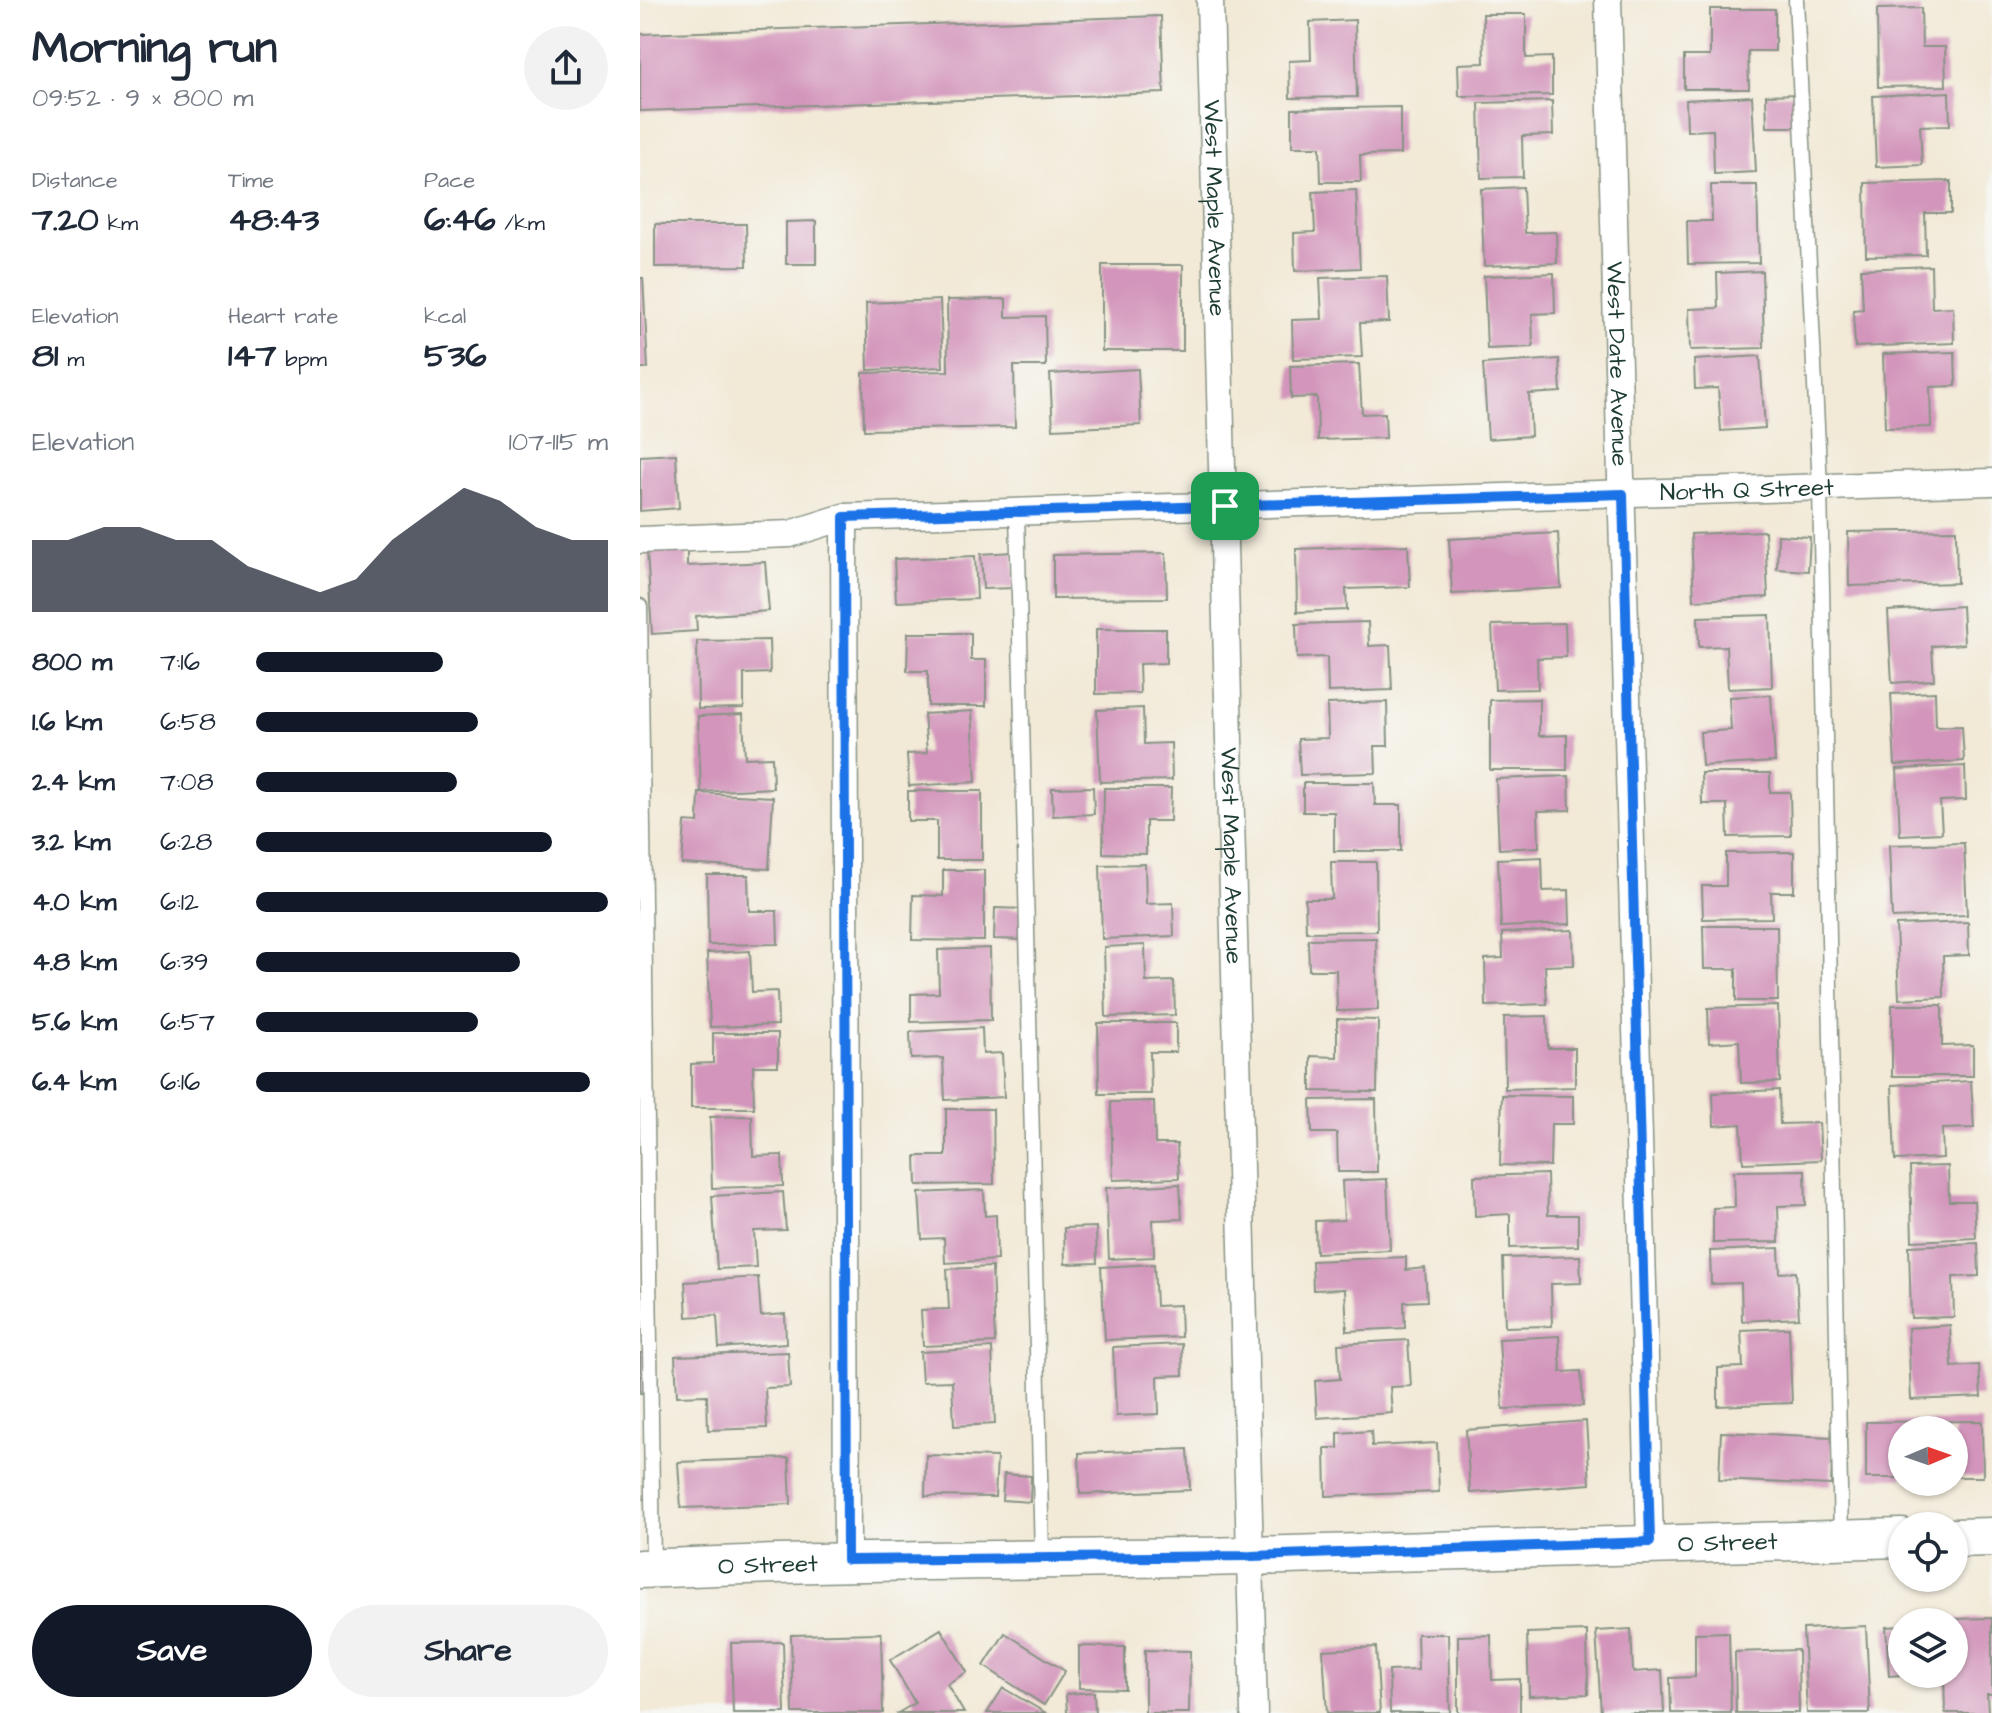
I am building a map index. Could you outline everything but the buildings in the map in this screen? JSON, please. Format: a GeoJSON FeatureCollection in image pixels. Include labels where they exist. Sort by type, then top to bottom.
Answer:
{"type":"FeatureCollection","features":[{"type":"Feature","properties":{"kind":"street","name":"West Maple Avenue"},"geometry":{"type":"LineString","coordinates":[[1210,0],[1254,1713]]}},
{"type":"Feature","properties":{"kind":"street","name":"West Date Avenue"},"geometry":{"type":"LineString","coordinates":[[1608,0],[1650,1542]]}},
{"type":"Feature","properties":{"kind":"street","name":"North Q Street"},"geometry":{"type":"LineString","coordinates":[[640,540],[790,534],[844,517],[1992,482]]}},
{"type":"Feature","properties":{"kind":"street"},"geometry":{"type":"LineString","coordinates":[[844,517],[847,1560]]}},
{"type":"Feature","properties":{"kind":"street"},"geometry":{"type":"LineString","coordinates":[[1968,1538],[1992,1537]]}},
{"type":"Feature","properties":{"kind":"street","name":"O Street"},"geometry":{"type":"LineString","coordinates":[[646,1568],[847,1560],[1251,1556],[1650,1542],[1888,1538]]}},
{"type":"Feature","properties":{"kind":"lane"},"geometry":{"type":"LineString","coordinates":[[1796,0],[1820,487],[1841,1540]]}},
{"type":"Feature","properties":{"kind":"lane"},"geometry":{"type":"LineString","coordinates":[[1017,512],[1042,1559]]}},
{"type":"Feature","properties":{"kind":"lane"},"geometry":{"type":"LineString","coordinates":[[640,606],[646,1568]]}},
{"type":"Feature","properties":{"kind":"route"},"geometry":{"type":"LineString","coordinates":[[1623,494],[1650,1542],[1251,1556],[847,1560],[844,517],[1225,506],[1623,494]]}}]}
